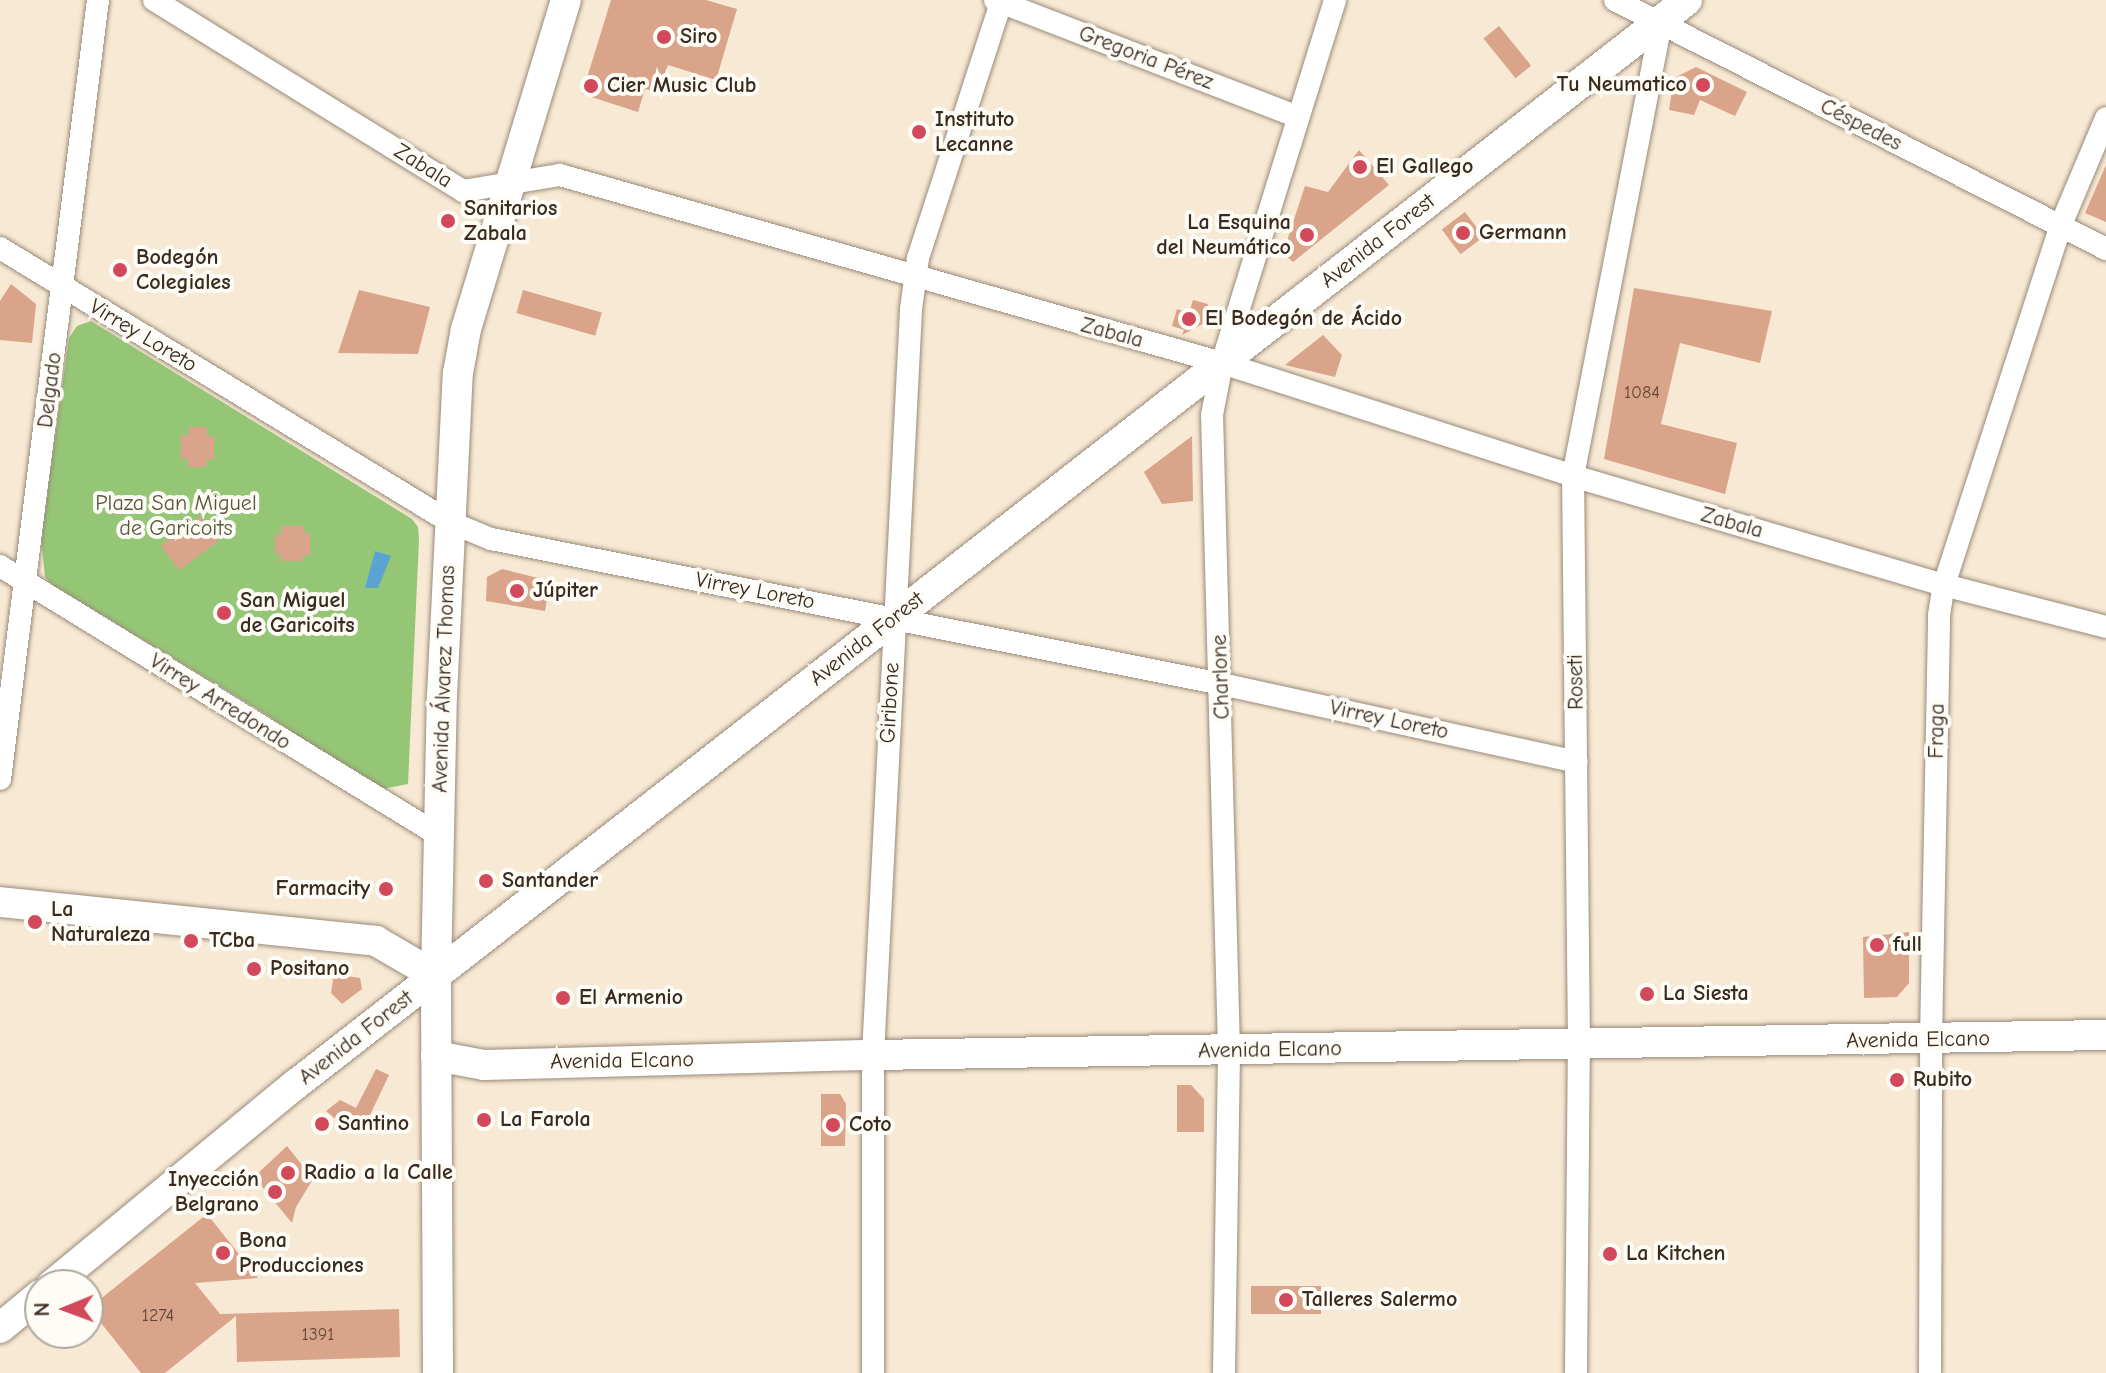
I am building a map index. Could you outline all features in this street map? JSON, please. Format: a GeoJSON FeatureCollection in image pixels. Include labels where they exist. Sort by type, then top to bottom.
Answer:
{"type":"FeatureCollection","features":[{"type":"Feature","properties":{"kind":"main road","name":"Avenida Álvarez Thomas"},"geometry":{"type":"LineString","coordinates":[[438,1373],[436,976],[450,522],[461,351],[566,0]]}},
{"type":"Feature","properties":{"kind":"main road","name":"Avenida Forest"},"geometry":{"type":"LineString","coordinates":[[71,1269],[295,1085],[1222,363],[1664,11],[1687,0]]}},
{"type":"Feature","properties":{"kind":"main road"},"geometry":{"type":"LineString","coordinates":[[0,902],[376,941],[436,976]]}},
{"type":"Feature","properties":{"kind":"main road","name":"Avenida Elcano"},"geometry":{"type":"LineString","coordinates":[[436,1056],[484,1065],[873,1055],[2106,1035]]}},
{"type":"Feature","properties":{"kind":"main road"},"geometry":{"type":"LineString","coordinates":[[0,1328],[24,1308]]}},
{"type":"Feature","properties":{"kind":"street","name":"Delgado"},"geometry":{"type":"LineString","coordinates":[[0,779],[98,0]]}},
{"type":"Feature","properties":{"kind":"street","name":"Zabala"},"geometry":{"type":"LineString","coordinates":[[154,0],[463,191],[511,186],[560,175],[1222,363],[1573,476],[1944,585],[2106,627]]}},
{"type":"Feature","properties":{"kind":"street","name":"Charlone"},"geometry":{"type":"LineString","coordinates":[[1224,1373],[1229,1050],[1222,684],[1212,415],[1222,363],[1335,0]]}},
{"type":"Feature","properties":{"kind":"street","name":"Céspedes"},"geometry":{"type":"LineString","coordinates":[[1615,0],[1664,11],[2060,227],[2106,249]]}},
{"type":"Feature","properties":{"kind":"street","name":"Gregoria Pérez"},"geometry":{"type":"LineString","coordinates":[[999,1],[1298,117]]}},
{"type":"Feature","properties":{"kind":"street","name":"Giribone"},"geometry":{"type":"LineString","coordinates":[[873,1373],[873,1055],[914,278],[999,1]]}},
{"type":"Feature","properties":{"kind":"street","name":"Roseti"},"geometry":{"type":"LineString","coordinates":[[1576,1373],[1579,1045],[1573,476],[1664,11]]}},
{"type":"Feature","properties":{"kind":"street","name":"Fraga"},"geometry":{"type":"LineString","coordinates":[[1930,1373],[1931,1040],[1939,615],[1944,585],[2060,227],[2106,118]]}},
{"type":"Feature","properties":{"kind":"street","name":"Virrey Loreto"},"geometry":{"type":"LineString","coordinates":[[0,248],[450,522],[491,539],[1222,684],[1577,762]]}},
{"type":"Feature","properties":{"kind":"street","name":"Virrey Arredondo"},"geometry":{"type":"LineString","coordinates":[[0,566],[440,836]]}},
{"type":"Feature","properties":{"kind":"green space","name":"Plaza San Miguel de Garicoits"},"geometry":{"type":"Polygon","coordinates":[[[91,321],[412,519],[418,527],[408,784],[377,790],[267,715],[51,584],[45,577],[41,538],[69,338],[77,326],[91,321]]]}},
{"type":"Feature","properties":{"kind":"water"},"geometry":{"type":"Polygon","coordinates":[[[375,551],[391,556],[378,588],[365,588],[375,551]]]}},
{"type":"Feature","properties":{"kind":"building","name":"Siro"},"geometry":{"type":"Polygon","coordinates":[[[611,0],[706,0],[737,9],[716,80],[668,65],[660,93],[645,89],[638,112],[582,94],[611,0]]]}},
{"type":"Feature","properties":{"kind":"building"},"geometry":{"type":"Polygon","coordinates":[[[1499,26],[1531,66],[1516,78],[1483,39],[1499,26]]]}},
{"type":"Feature","properties":{"kind":"building","name":"Tu Neumatico"},"geometry":{"type":"Polygon","coordinates":[[[1696,67],[1747,92],[1735,116],[1700,100],[1694,115],[1669,110],[1674,78],[1696,67]]]}},
{"type":"Feature","properties":{"kind":"building"},"geometry":{"type":"Polygon","coordinates":[[[1359,150],[1389,185],[1293,262],[1283,253],[1305,186],[1328,192],[1359,150]]]}},
{"type":"Feature","properties":{"kind":"building"},"geometry":{"type":"Polygon","coordinates":[[[2106,165],[2106,222],[2085,213],[2106,165]]]}},
{"type":"Feature","properties":{"kind":"building","name":"Germann"},"geometry":{"type":"Polygon","coordinates":[[[1465,212],[1484,237],[1460,254],[1442,229],[1465,212]]]}},
{"type":"Feature","properties":{"kind":"building"},"geometry":{"type":"Polygon","coordinates":[[[11,284],[36,304],[32,343],[0,340],[0,301],[11,284]]]}},
{"type":"Feature","properties":{"kind":"building"},"geometry":{"type":"Polygon","coordinates":[[[1634,288],[1772,311],[1760,363],[1680,343],[1661,424],[1737,443],[1725,494],[1604,459],[1634,288]]]}},
{"type":"Feature","properties":{"kind":"building"},"geometry":{"type":"Polygon","coordinates":[[[359,290],[430,307],[418,354],[338,353],[359,290]]]}},
{"type":"Feature","properties":{"kind":"building"},"geometry":{"type":"Polygon","coordinates":[[[523,290],[602,313],[595,336],[516,313],[523,290]]]}},
{"type":"Feature","properties":{"kind":"building","name":"El Bodegón de Ácido"},"geometry":{"type":"Polygon","coordinates":[[[1193,300],[1208,304],[1204,318],[1210,320],[1182,335],[1184,330],[1172,326],[1177,309],[1189,313],[1193,300]]]}},
{"type":"Feature","properties":{"kind":"building"},"geometry":{"type":"Polygon","coordinates":[[[1323,335],[1342,355],[1335,377],[1285,365],[1323,335]]]}},
{"type":"Feature","properties":{"kind":"building"},"geometry":{"type":"Polygon","coordinates":[[[189,427],[207,427],[207,436],[214,436],[214,460],[206,459],[206,467],[188,467],[188,459],[181,459],[181,435],[189,435],[189,427]]]}},
{"type":"Feature","properties":{"kind":"building"},"geometry":{"type":"Polygon","coordinates":[[[1192,436],[1193,501],[1162,504],[1144,472],[1192,436]]]}},
{"type":"Feature","properties":{"kind":"building"},"geometry":{"type":"Polygon","coordinates":[[[200,516],[219,541],[180,570],[161,545],[200,516]]]}},
{"type":"Feature","properties":{"kind":"building"},"geometry":{"type":"Polygon","coordinates":[[[281,526],[304,526],[304,533],[310,533],[310,555],[303,555],[303,561],[281,561],[281,554],[275,554],[275,534],[282,534],[281,526]]]}},
{"type":"Feature","properties":{"kind":"building","name":"Júpiter"},"geometry":{"type":"Polygon","coordinates":[[[502,569],[550,581],[545,611],[486,601],[487,577],[502,569]]]}},
{"type":"Feature","properties":{"kind":"building"},"geometry":{"type":"Polygon","coordinates":[[[1909,932],[1909,983],[1897,997],[1864,998],[1863,937],[1909,932]]]}},
{"type":"Feature","properties":{"kind":"building"},"geometry":{"type":"Polygon","coordinates":[[[334,974],[360,978],[362,989],[342,1004],[331,993],[334,974]]]}},
{"type":"Feature","properties":{"kind":"building"},"geometry":{"type":"Polygon","coordinates":[[[376,1069],[389,1075],[370,1115],[391,1126],[345,1127],[326,1111],[340,1100],[356,1108],[376,1069]]]}},
{"type":"Feature","properties":{"kind":"building"},"geometry":{"type":"Polygon","coordinates":[[[1177,1085],[1191,1085],[1204,1099],[1204,1132],[1177,1132],[1177,1085]]]}},
{"type":"Feature","properties":{"kind":"building","name":"Coto"},"geometry":{"type":"Polygon","coordinates":[[[821,1094],[840,1094],[846,1104],[845,1146],[821,1146],[821,1094]]]}},
{"type":"Feature","properties":{"kind":"building","name":"Radio a la Calle"},"geometry":{"type":"Polygon","coordinates":[[[287,1146],[313,1179],[296,1207],[292,1223],[254,1177],[287,1146]]]}},
{"type":"Feature","properties":{"kind":"building"},"geometry":{"type":"Polygon","coordinates":[[[207,1214],[258,1278],[195,1283],[220,1314],[399,1309],[400,1357],[237,1362],[236,1316],[165,1373],[141,1373],[104,1327],[104,1296],[207,1214]]]}},
{"type":"Feature","properties":{"kind":"building","name":"Talleres Salermo"},"geometry":{"type":"Polygon","coordinates":[[[1251,1286],[1321,1286],[1321,1314],[1251,1314],[1251,1286]]]}},
{"type":"Feature","properties":{"kind":"place","name":"Siro"},"geometry":{"type":"Point","coordinates":[664,37]}},
{"type":"Feature","properties":{"kind":"place","name":"Tu Neumatico"},"geometry":{"type":"Point","coordinates":[1703,85]}},
{"type":"Feature","properties":{"kind":"place","name":"Cier Music Club"},"geometry":{"type":"Point","coordinates":[591,86]}},
{"type":"Feature","properties":{"kind":"place","name":"Instituto Lecanne"},"geometry":{"type":"Point","coordinates":[919,132]}},
{"type":"Feature","properties":{"kind":"place","name":"El Gallego"},"geometry":{"type":"Point","coordinates":[1360,167]}},
{"type":"Feature","properties":{"kind":"place","name":"Sanitarios Zabala"},"geometry":{"type":"Point","coordinates":[448,221]}},
{"type":"Feature","properties":{"kind":"place","name":"Germann"},"geometry":{"type":"Point","coordinates":[1463,233]}},
{"type":"Feature","properties":{"kind":"place","name":"La Esquina del Neumático"},"geometry":{"type":"Point","coordinates":[1307,235]}},
{"type":"Feature","properties":{"kind":"place","name":"Bodegón Colegiales"},"geometry":{"type":"Point","coordinates":[120,270]}},
{"type":"Feature","properties":{"kind":"place","name":"El Bodegón de Ácido"},"geometry":{"type":"Point","coordinates":[1189,319]}},
{"type":"Feature","properties":{"kind":"place","name":"Júpiter"},"geometry":{"type":"Point","coordinates":[517,591]}},
{"type":"Feature","properties":{"kind":"place","name":"San Miguel de Garicoits"},"geometry":{"type":"Point","coordinates":[224,613]}},
{"type":"Feature","properties":{"kind":"place","name":"Santander"},"geometry":{"type":"Point","coordinates":[486,881]}},
{"type":"Feature","properties":{"kind":"place","name":"Farmacity"},"geometry":{"type":"Point","coordinates":[386,889]}},
{"type":"Feature","properties":{"kind":"place","name":"La Naturaleza"},"geometry":{"type":"Point","coordinates":[35,922]}},
{"type":"Feature","properties":{"kind":"place","name":"TCba"},"geometry":{"type":"Point","coordinates":[191,941]}},
{"type":"Feature","properties":{"kind":"place","name":"full"},"geometry":{"type":"Point","coordinates":[1877,945]}},
{"type":"Feature","properties":{"kind":"place","name":"Positano"},"geometry":{"type":"Point","coordinates":[254,969]}},
{"type":"Feature","properties":{"kind":"place","name":"La Siesta"},"geometry":{"type":"Point","coordinates":[1647,994]}},
{"type":"Feature","properties":{"kind":"place","name":"El Armenio"},"geometry":{"type":"Point","coordinates":[563,998]}},
{"type":"Feature","properties":{"kind":"place","name":"Rubito"},"geometry":{"type":"Point","coordinates":[1897,1080]}},
{"type":"Feature","properties":{"kind":"place","name":"La Farola"},"geometry":{"type":"Point","coordinates":[484,1120]}},
{"type":"Feature","properties":{"kind":"place","name":"Santino"},"geometry":{"type":"Point","coordinates":[322,1124]}},
{"type":"Feature","properties":{"kind":"place","name":"Coto"},"geometry":{"type":"Point","coordinates":[833,1125]}},
{"type":"Feature","properties":{"kind":"place","name":"Radio a la Calle"},"geometry":{"type":"Point","coordinates":[288,1173]}},
{"type":"Feature","properties":{"kind":"place","name":"Inyección Belgrano"},"geometry":{"type":"Point","coordinates":[275,1192]}},
{"type":"Feature","properties":{"kind":"place","name":"Bona Producciones"},"geometry":{"type":"Point","coordinates":[223,1253]}},
{"type":"Feature","properties":{"kind":"place","name":"La Kitchen"},"geometry":{"type":"Point","coordinates":[1610,1254]}},
{"type":"Feature","properties":{"kind":"place","name":"Talleres Salermo"},"geometry":{"type":"Point","coordinates":[1286,1300]}}]}
